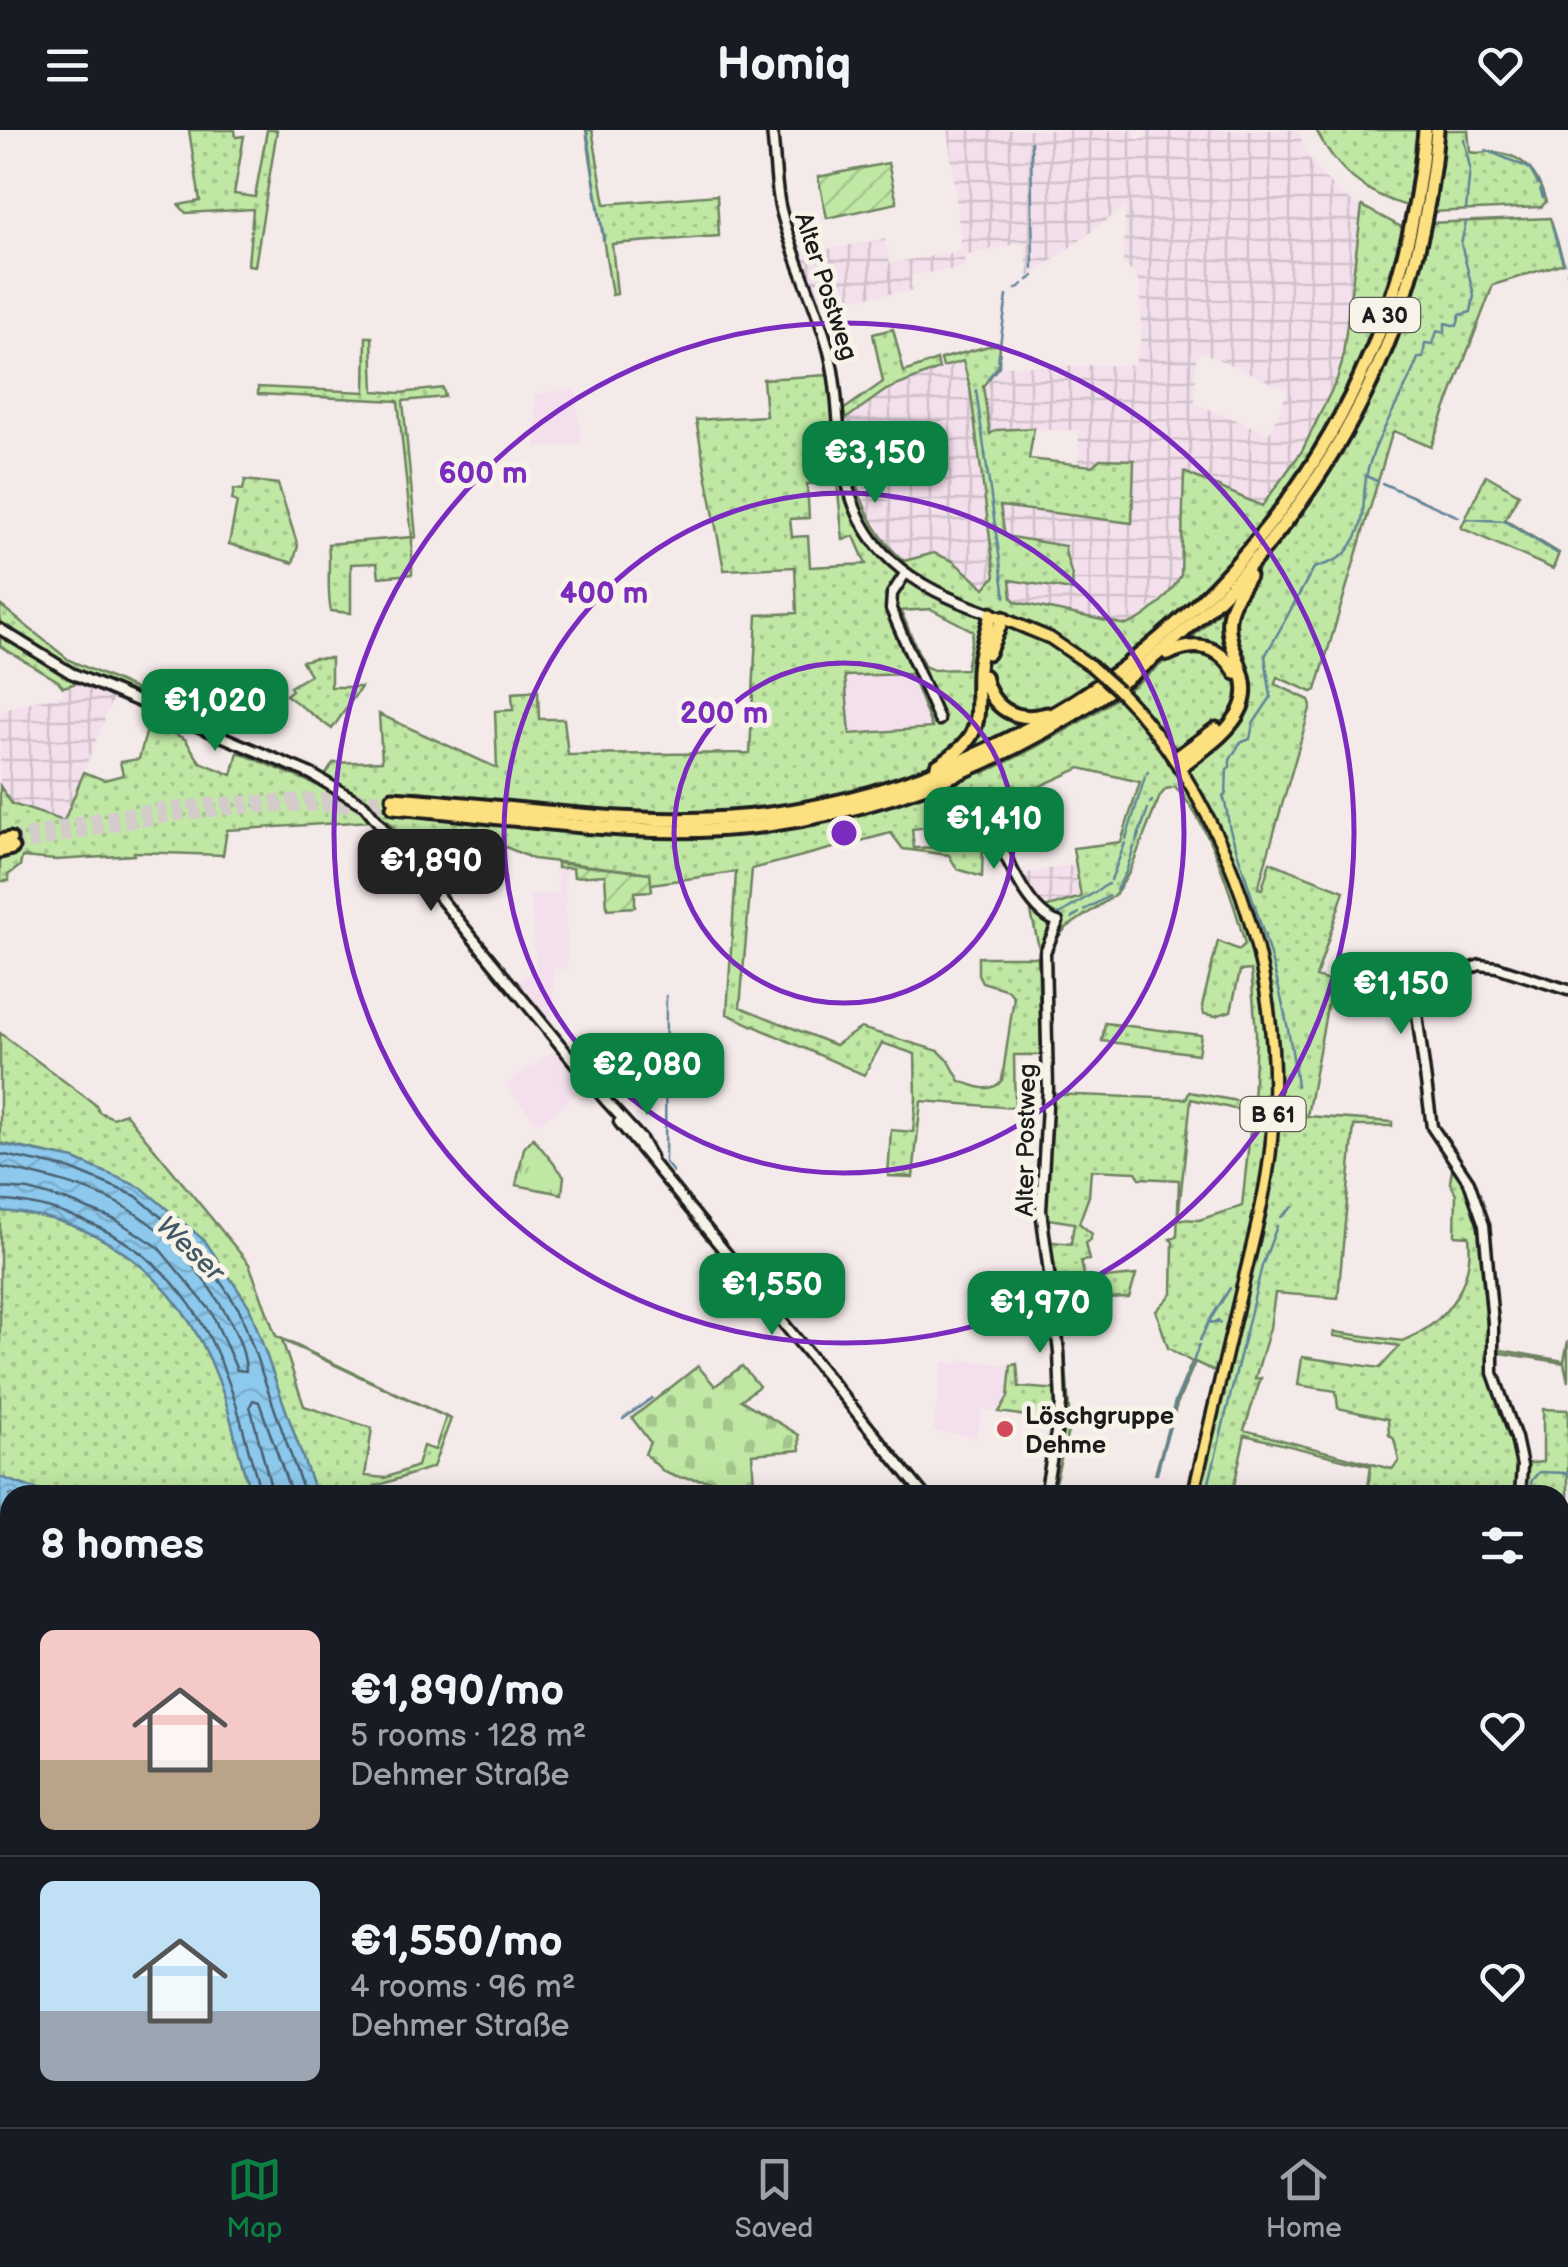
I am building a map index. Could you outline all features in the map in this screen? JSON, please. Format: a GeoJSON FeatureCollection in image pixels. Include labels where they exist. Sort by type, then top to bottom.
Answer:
{"type":"FeatureCollection","features":[{"type":"Feature","properties":{"kind":"highway","name":"A 30"},"geometry":{"type":"LineString","coordinates":[[1425,130],[1416,202],[1390,300],[1358,382],[1308,471],[1262,536],[1203,602],[1126,668],[1075,703],[1005,742],[917,779],[794,810],[685,821],[619,820],[393,802],[640,831],[722,830],[812,818],[884,800],[973,769],[1064,722],[1147,666],[1208,612],[1273,539],[1338,442],[1378,364],[1400,303],[1420,232],[1436,130]]}},
{"type":"Feature","properties":{"kind":"highway"},"geometry":{"type":"LineString","coordinates":[[1178,763],[1228,728],[1241,709],[1246,688],[1231,645],[1229,618],[1234,600],[1273,539]]}},
{"type":"Feature","properties":{"kind":"highway"},"geometry":{"type":"LineString","coordinates":[[997,616],[984,676],[993,700],[1006,712],[1033,718],[1075,703]]}},
{"type":"Feature","properties":{"kind":"highway"},"geometry":{"type":"LineString","coordinates":[[917,779],[956,754],[975,729],[980,706],[979,664],[997,616]]}},
{"type":"Feature","properties":{"kind":"highway"},"geometry":{"type":"LineString","coordinates":[[1147,666],[1182,647],[1195,646],[1216,650],[1236,674],[1239,692],[1229,717],[1178,763]]}},
{"type":"Feature","properties":{"kind":"main road","name":"B 61"},"geometry":{"type":"LineString","coordinates":[[997,616],[1050,638],[1092,666],[1135,707],[1178,763],[1204,808],[1244,903],[1267,996],[1274,1095],[1271,1145],[1262,1206],[1195,1485]]}},
{"type":"Feature","properties":{"kind":"street","name":"Alter Postweg"},"geometry":{"type":"LineString","coordinates":[[772,130],[780,203],[831,357],[842,456],[853,503],[878,547],[905,574],[944,598],[997,616]]}},
{"type":"Feature","properties":{"kind":"street"},"geometry":{"type":"LineString","coordinates":[[905,574],[892,594],[890,609],[940,720]]}},
{"type":"Feature","properties":{"kind":"street"},"geometry":{"type":"LineString","coordinates":[[0,629],[71,673],[311,774],[364,806],[640,1138],[651,1158],[916,1485]]}},
{"type":"Feature","properties":{"kind":"street","name":"Alter Postweg"},"geometry":{"type":"LineString","coordinates":[[984,812],[1032,903],[1046,917],[1058,922],[1045,952],[1048,1100],[1041,1210],[1059,1352],[1061,1405],[1047,1485]]}},
{"type":"Feature","properties":{"kind":"street"},"geometry":{"type":"LineString","coordinates":[[1521,1485],[1522,1466],[1516,1438],[1493,1373],[1493,1322],[1484,1224],[1469,1182],[1432,1126],[1415,999],[1418,989],[1426,983],[1480,966],[1498,967],[1568,990]]}},
{"type":"Feature","properties":{"kind":"shaded area"},"geometry":{"type":"Polygon","coordinates":[[[948,130],[1135,130],[1135,139],[1144,139],[1147,130],[1298,130],[1309,158],[1331,185],[1362,206],[1342,363],[1302,451],[1262,506],[1184,473],[1181,575],[1135,622],[1126,625],[1012,598],[1010,580],[1072,589],[1072,567],[1066,560],[1065,546],[1005,536],[1000,506],[1131,522],[1098,462],[1092,466],[1078,465],[1079,430],[996,430],[990,436],[983,386],[999,366],[1135,365],[1141,338],[1140,286],[1123,263],[1125,207],[1028,278],[1025,242],[964,256],[965,268],[911,275],[912,291],[819,303],[801,254],[885,239],[890,263],[962,251],[948,130]],[[1202,352],[1196,358],[1195,403],[1269,434],[1288,390],[1202,352]]]}},
{"type":"Feature","properties":{"kind":"shaded area"},"geometry":{"type":"Polygon","coordinates":[[[941,359],[943,367],[963,361],[970,387],[995,576],[986,588],[944,557],[904,561],[895,554],[865,508],[846,444],[844,419],[886,390],[939,369],[937,360],[941,359]]]}},
{"type":"Feature","properties":{"kind":"shaded area"},"geometry":{"type":"Polygon","coordinates":[[[576,389],[581,444],[537,447],[534,394],[576,389]]]}},
{"type":"Feature","properties":{"kind":"shaded area"},"geometry":{"type":"Polygon","coordinates":[[[911,674],[933,728],[849,734],[845,676],[911,674]]]}},
{"type":"Feature","properties":{"kind":"shaded area"},"geometry":{"type":"Polygon","coordinates":[[[97,677],[118,685],[64,821],[12,804],[0,786],[0,713],[16,705],[64,695],[63,687],[97,677]]]}},
{"type":"Feature","properties":{"kind":"shaded area"},"geometry":{"type":"Polygon","coordinates":[[[1076,864],[1081,897],[1031,912],[1012,876],[1076,864]]]}},
{"type":"Feature","properties":{"kind":"shaded area"},"geometry":{"type":"Polygon","coordinates":[[[565,867],[568,969],[554,969],[552,1033],[512,984],[536,969],[530,896],[558,894],[557,868],[565,867]]]}},
{"type":"Feature","properties":{"kind":"shaded area"},"geometry":{"type":"Polygon","coordinates":[[[556,1050],[585,1087],[538,1125],[505,1084],[556,1050]]]}},
{"type":"Feature","properties":{"kind":"shaded area"},"geometry":{"type":"Polygon","coordinates":[[[943,1362],[1011,1365],[1008,1398],[999,1412],[982,1409],[977,1438],[933,1431],[943,1362]]]}},
{"type":"Feature","properties":{"kind":"green space"},"geometry":{"type":"Polygon","coordinates":[[[189,130],[235,130],[236,137],[244,136],[234,194],[255,197],[267,130],[277,130],[255,266],[248,265],[253,209],[186,213],[179,205],[200,201],[189,130]]]}},
{"type":"Feature","properties":{"kind":"green space"},"geometry":{"type":"Polygon","coordinates":[[[586,130],[592,130],[605,204],[717,195],[719,236],[612,244],[617,294],[612,295],[586,130]]]}},
{"type":"Feature","properties":{"kind":"green space"},"geometry":{"type":"Polygon","coordinates":[[[1316,130],[1418,130],[1407,206],[1377,195],[1353,178],[1333,157],[1316,130]]]}},
{"type":"Feature","properties":{"kind":"green space"},"geometry":{"type":"Polygon","coordinates":[[[1443,130],[1468,130],[1470,152],[1506,154],[1523,162],[1535,175],[1546,202],[1541,207],[1431,212],[1443,130]]]}},
{"type":"Feature","properties":{"kind":"green space"},"geometry":{"type":"Polygon","coordinates":[[[888,163],[897,203],[827,218],[818,177],[888,163]]]}},
{"type":"Feature","properties":{"kind":"green space"},"geometry":{"type":"Polygon","coordinates":[[[1362,206],[1403,228],[1357,368],[1292,484],[1222,572],[1139,649],[1047,713],[972,750],[983,773],[1068,729],[1144,678],[1212,618],[1272,552],[1323,479],[1367,399],[1402,314],[1429,223],[1550,218],[1564,263],[1493,285],[1431,447],[1394,431],[1392,434],[1316,690],[1312,692],[1277,677],[1275,684],[1309,700],[1311,705],[1258,888],[1262,889],[1270,862],[1344,891],[1316,977],[1338,984],[1413,987],[1412,1000],[1408,996],[1330,991],[1307,1116],[1392,1122],[1392,1126],[1354,1126],[1338,1298],[1275,1293],[1270,1328],[1255,1379],[1261,1378],[1244,1430],[1392,1469],[1399,1461],[1394,1439],[1389,1435],[1388,1419],[1338,1408],[1336,1391],[1298,1385],[1302,1357],[1380,1368],[1400,1346],[1334,1336],[1334,1332],[1402,1341],[1418,1334],[1444,1313],[1462,1285],[1469,1253],[1469,1236],[1455,1235],[1456,1194],[1450,1182],[1453,1163],[1469,1187],[1476,1207],[1489,1348],[1564,1361],[1568,1341],[1568,1382],[1564,1363],[1489,1351],[1490,1379],[1519,1464],[1543,1462],[1543,1409],[1568,1410],[1568,1485],[1368,1485],[1371,1466],[1245,1435],[1234,1485],[1188,1485],[1216,1372],[1195,1362],[1155,1475],[1175,1402],[1192,1362],[1168,1348],[1156,1311],[1172,1294],[1170,1239],[1177,1237],[1179,1180],[1140,1178],[1136,1172],[1091,1170],[1089,1196],[1079,1223],[1092,1234],[1085,1243],[1089,1260],[1081,1261],[1085,1280],[1136,1275],[1129,1298],[1073,1300],[1067,1304],[1064,1336],[1070,1424],[1054,1485],[1046,1485],[1061,1421],[999,1412],[1008,1397],[1011,1365],[1017,1364],[1019,1387],[1062,1390],[1043,1241],[1071,1244],[1074,1223],[1042,1218],[1049,1094],[1186,1099],[1189,1092],[1253,1104],[1256,1033],[1251,970],[1240,971],[1231,1011],[1215,1016],[1204,1014],[1202,1006],[1218,941],[1239,950],[1245,944],[1209,839],[1175,787],[1160,796],[1129,873],[1115,895],[1066,928],[1041,957],[1031,912],[1081,897],[1073,848],[1121,842],[1140,782],[1080,768],[1007,801],[998,809],[1009,835],[1012,858],[1003,859],[982,820],[912,829],[914,848],[983,846],[982,877],[957,869],[949,855],[903,849],[891,833],[752,869],[740,1007],[835,1045],[861,1028],[939,1051],[960,1081],[982,1088],[997,1085],[1002,1080],[1014,997],[1008,990],[982,982],[978,957],[1038,957],[1041,1055],[1014,1055],[1015,1108],[921,1101],[913,1177],[888,1176],[891,1130],[913,1132],[915,1054],[882,1043],[864,1075],[727,1014],[736,872],[651,884],[649,873],[533,859],[506,847],[473,848],[421,837],[406,842],[387,820],[227,830],[223,855],[134,852],[56,860],[22,857],[20,866],[8,875],[9,881],[0,881],[0,859],[17,852],[11,833],[0,835],[0,786],[12,804],[64,821],[84,772],[104,780],[123,775],[120,762],[139,759],[149,722],[185,739],[200,762],[232,775],[238,752],[319,786],[333,763],[382,761],[379,714],[497,768],[495,711],[513,710],[512,693],[538,691],[539,719],[564,719],[568,755],[750,753],[757,615],[797,613],[795,567],[724,570],[696,420],[766,416],[763,379],[828,375],[833,417],[883,382],[873,334],[893,329],[904,372],[937,360],[939,369],[886,390],[844,420],[861,497],[890,547],[904,561],[934,553],[953,561],[985,588],[995,576],[970,387],[963,361],[943,367],[941,359],[1000,343],[999,366],[983,386],[990,434],[996,430],[1034,428],[1029,459],[1092,466],[1100,459],[1134,460],[1132,523],[1000,506],[1005,536],[1065,546],[1072,578],[1072,590],[1010,580],[1012,598],[1126,625],[1158,605],[1181,575],[1184,472],[1262,506],[1302,451],[1337,379],[1362,206]],[[837,482],[807,484],[809,518],[790,519],[792,537],[808,536],[810,567],[866,564],[854,536],[843,540],[837,482]],[[931,609],[901,611],[924,666],[933,670],[966,669],[973,631],[931,609]],[[911,674],[845,676],[850,734],[932,728],[911,674]],[[418,791],[392,792],[390,813],[543,829],[544,806],[418,791]],[[1191,1099],[1178,1219],[1199,1220],[1242,1206],[1252,1113],[1191,1099]]]}},
{"type":"Feature","properties":{"kind":"green space"},"geometry":{"type":"Polygon","coordinates":[[[366,337],[372,337],[374,391],[400,393],[443,388],[445,397],[403,401],[416,537],[412,538],[412,574],[379,577],[377,563],[351,564],[351,613],[331,611],[328,544],[412,537],[398,401],[258,394],[258,387],[365,392],[366,337]]]}},
{"type":"Feature","properties":{"kind":"green space"},"geometry":{"type":"Polygon","coordinates":[[[1486,475],[1519,494],[1505,520],[1559,553],[1553,569],[1461,528],[1486,475]]]}},
{"type":"Feature","properties":{"kind":"green space"},"geometry":{"type":"Polygon","coordinates":[[[245,480],[278,484],[298,546],[293,563],[229,544],[237,502],[232,500],[234,489],[243,490],[245,480]]]}},
{"type":"Feature","properties":{"kind":"green space"},"geometry":{"type":"Polygon","coordinates":[[[0,605],[69,660],[135,689],[136,693],[97,677],[63,687],[0,646],[0,605]]]}},
{"type":"Feature","properties":{"kind":"green space"},"geometry":{"type":"Polygon","coordinates":[[[331,658],[331,687],[361,687],[332,729],[286,695],[292,690],[290,687],[310,675],[302,661],[331,658]]]}},
{"type":"Feature","properties":{"kind":"green space"},"geometry":{"type":"Polygon","coordinates":[[[557,863],[650,873],[652,891],[635,892],[635,907],[607,909],[605,875],[574,877],[573,868],[557,868],[557,863]]]}},
{"type":"Feature","properties":{"kind":"green space"},"geometry":{"type":"Polygon","coordinates":[[[1105,1023],[1201,1035],[1198,1054],[1102,1041],[1105,1023]]]}},
{"type":"Feature","properties":{"kind":"green space"},"geometry":{"type":"Polygon","coordinates":[[[0,1033],[96,1105],[99,1112],[113,1118],[125,1113],[249,1264],[276,1336],[451,1419],[433,1467],[380,1485],[312,1485],[249,1306],[205,1241],[142,1188],[74,1159],[0,1143],[0,1033]],[[282,1340],[304,1406],[372,1428],[365,1476],[385,1478],[417,1466],[423,1446],[435,1450],[446,1417],[282,1340]]]}},
{"type":"Feature","properties":{"kind":"green space"},"geometry":{"type":"Polygon","coordinates":[[[533,1138],[564,1176],[562,1194],[516,1185],[524,1148],[533,1138]]]}},
{"type":"Feature","properties":{"kind":"green space"},"geometry":{"type":"Polygon","coordinates":[[[0,1211],[41,1216],[79,1228],[113,1245],[169,1295],[211,1361],[249,1485],[179,1485],[169,1481],[23,1485],[0,1477],[0,1211]]]}},
{"type":"Feature","properties":{"kind":"green space"},"geometry":{"type":"Polygon","coordinates":[[[698,1366],[715,1386],[742,1366],[759,1386],[741,1400],[799,1435],[800,1450],[752,1454],[754,1485],[676,1477],[664,1472],[645,1454],[650,1442],[632,1418],[698,1366]]]}},
{"type":"Feature","properties":{"kind":"water","name":"Weser"},"geometry":{"type":"Polygon","coordinates":[[[0,1144],[74,1159],[142,1188],[205,1241],[249,1306],[312,1485],[249,1485],[211,1361],[192,1326],[143,1268],[113,1245],[79,1228],[41,1216],[0,1211],[0,1144]]]}},
{"type":"Feature","properties":{"kind":"water"},"geometry":{"type":"Polygon","coordinates":[[[0,1477],[23,1485],[0,1485],[0,1477]]]}},
{"type":"Feature","properties":{"kind":"water"},"geometry":{"type":"Polygon","coordinates":[[[169,1481],[179,1485],[128,1485],[169,1481]]]}},
{"type":"Feature","properties":{"kind":"waterway"},"geometry":{"type":"LineString","coordinates":[[587,130],[592,162]]}},
{"type":"Feature","properties":{"kind":"waterway"},"geometry":{"type":"LineString","coordinates":[[1464,139],[1470,168],[1466,210]]}},
{"type":"Feature","properties":{"kind":"waterway"},"geometry":{"type":"LineString","coordinates":[[1031,142],[1033,268]]}},
{"type":"Feature","properties":{"kind":"waterway"},"geometry":{"type":"LineString","coordinates":[[1486,150],[1529,168],[1538,184]]}},
{"type":"Feature","properties":{"kind":"waterway"},"geometry":{"type":"LineString","coordinates":[[592,166],[604,239]]}},
{"type":"Feature","properties":{"kind":"waterway"},"geometry":{"type":"LineString","coordinates":[[1540,189],[1543,198]]}},
{"type":"Feature","properties":{"kind":"waterway"},"geometry":{"type":"LineString","coordinates":[[1297,1086],[1279,989],[1230,828],[1223,796],[1227,769],[1240,743],[1250,739],[1253,724],[1271,697],[1265,656],[1314,568],[1344,554],[1359,532],[1370,463],[1418,358],[1423,358],[1425,343],[1433,344],[1437,331],[1445,333],[1445,323],[1457,326],[1460,315],[1471,312],[1474,295],[1461,244],[1466,222]]}},
{"type":"Feature","properties":{"kind":"waterway"},"geometry":{"type":"LineString","coordinates":[[1552,226],[1563,263]]}},
{"type":"Feature","properties":{"kind":"waterway"},"geometry":{"type":"LineString","coordinates":[[1028,280],[1034,276]]}},
{"type":"Feature","properties":{"kind":"waterway"},"geometry":{"type":"LineString","coordinates":[[1016,289],[1023,284]]}},
{"type":"Feature","properties":{"kind":"waterway"},"geometry":{"type":"LineString","coordinates":[[1000,345],[1007,296]]}},
{"type":"Feature","properties":{"kind":"waterway"},"geometry":{"type":"LineString","coordinates":[[988,378],[998,366],[999,352]]}},
{"type":"Feature","properties":{"kind":"waterway"},"geometry":{"type":"LineString","coordinates":[[976,390],[1005,597]]}},
{"type":"Feature","properties":{"kind":"waterway"},"geometry":{"type":"LineString","coordinates":[[1366,476],[1377,481]]}},
{"type":"Feature","properties":{"kind":"waterway"},"geometry":{"type":"LineString","coordinates":[[1382,483],[1459,517]]}},
{"type":"Feature","properties":{"kind":"waterway"},"geometry":{"type":"LineString","coordinates":[[1466,519],[1504,521],[1558,554]]}},
{"type":"Feature","properties":{"kind":"waterway"},"geometry":{"type":"LineString","coordinates":[[1126,839],[1145,777]]}},
{"type":"Feature","properties":{"kind":"waterway"},"geometry":{"type":"LineString","coordinates":[[1136,842],[1148,809]]}},
{"type":"Feature","properties":{"kind":"waterway"},"geometry":{"type":"LineString","coordinates":[[1111,880],[1125,843]]}},
{"type":"Feature","properties":{"kind":"waterway"},"geometry":{"type":"LineString","coordinates":[[1116,890],[1134,847]]}},
{"type":"Feature","properties":{"kind":"waterway"},"geometry":{"type":"LineString","coordinates":[[1055,917],[1108,884]]}},
{"type":"Feature","properties":{"kind":"waterway"},"geometry":{"type":"LineString","coordinates":[[1084,910],[1109,896]]}},
{"type":"Feature","properties":{"kind":"waterway"},"geometry":{"type":"LineString","coordinates":[[1072,918],[1079,913]]}},
{"type":"Feature","properties":{"kind":"waterway"},"geometry":{"type":"LineString","coordinates":[[666,996],[665,1162],[673,1172]]}},
{"type":"Feature","properties":{"kind":"waterway"},"geometry":{"type":"LineString","coordinates":[[1281,1217],[1293,1207]]}},
{"type":"Feature","properties":{"kind":"waterway"},"geometry":{"type":"LineString","coordinates":[[1208,1485],[1262,1266],[1277,1226]]}},
{"type":"Feature","properties":{"kind":"waterway"},"geometry":{"type":"LineString","coordinates":[[1208,1323],[1230,1288]]}},
{"type":"Feature","properties":{"kind":"waterway"},"geometry":{"type":"LineString","coordinates":[[1218,1320],[1220,1323],[1215,1322],[1218,1320]]}},
{"type":"Feature","properties":{"kind":"waterway"},"geometry":{"type":"LineString","coordinates":[[1200,1340],[1208,1323],[1215,1322]]}},
{"type":"Feature","properties":{"kind":"waterway"},"geometry":{"type":"LineString","coordinates":[[1192,1365],[1199,1345]]}},
{"type":"Feature","properties":{"kind":"waterway"},"geometry":{"type":"LineString","coordinates":[[1157,1474],[1175,1402],[1190,1370]]}},
{"type":"Feature","properties":{"kind":"waterway"},"geometry":{"type":"LineString","coordinates":[[623,1419],[652,1398]]}},
{"type":"Feature","properties":{"kind":"waterway"},"geometry":{"type":"LineString","coordinates":[[1531,1485],[1539,1472],[1568,1473]]}},
{"type":"Feature","properties":{"kind":"tunnel"},"geometry":{"type":"LineString","coordinates":[[10,839],[96,818],[179,806],[393,798]]}},
{"type":"Feature","properties":{"kind":"tunnel"},"geometry":{"type":"LineString","coordinates":[[12,848],[217,811],[393,807]]}},
{"type":"Feature","properties":{"kind":"place","name":"Löschgruppe Dehme"},"geometry":{"type":"Point","coordinates":[1005,1429]}}]}
